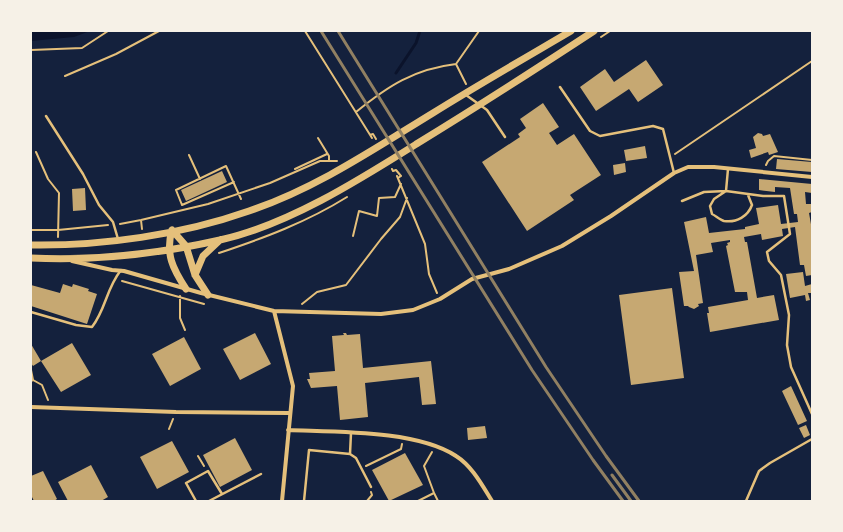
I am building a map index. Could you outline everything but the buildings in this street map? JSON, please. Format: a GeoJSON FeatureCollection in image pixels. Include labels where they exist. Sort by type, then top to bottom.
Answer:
{"type":"FeatureCollection","features":[{"type":"Feature","properties":{"kind":"main road"},"geometry":{"type":"LineString","coordinates":[[31,245],[71,244],[118,240],[172,230],[249,211],[329,175],[464,93],[571,31]]}},
{"type":"Feature","properties":{"kind":"main road"},"geometry":{"type":"LineString","coordinates":[[31,258],[135,255],[221,240],[264,225],[316,202],[371,173],[594,31]]}},
{"type":"Feature","properties":{"kind":"main road"},"geometry":{"type":"LineString","coordinates":[[172,230],[186,246],[195,275],[208,298]]}},
{"type":"Feature","properties":{"kind":"main road"},"geometry":{"type":"LineString","coordinates":[[172,230],[168,249],[176,272],[186,289]]}},
{"type":"Feature","properties":{"kind":"main road"},"geometry":{"type":"LineString","coordinates":[[195,275],[203,256],[221,240]]}},
{"type":"Feature","properties":{"kind":"street"},"geometry":{"type":"LineString","coordinates":[[66,258],[90,266],[121,270],[186,289],[208,298],[274,311],[381,314],[413,310],[440,299],[472,278],[533,260],[570,243],[674,173],[688,167],[728,168],[812,177]]}},
{"type":"Feature","properties":{"kind":"street"},"geometry":{"type":"LineString","coordinates":[[274,311],[292,386],[282,501]]}},
{"type":"Feature","properties":{"kind":"street"},"geometry":{"type":"LineString","coordinates":[[31,407],[176,412],[289,413]]}},
{"type":"Feature","properties":{"kind":"street"},"geometry":{"type":"LineString","coordinates":[[288,430],[352,433],[404,438],[436,446],[457,456],[477,477],[492,501]]}},
{"type":"Feature","properties":{"kind":"lane"},"geometry":{"type":"LineString","coordinates":[[560,87],[590,131],[600,136],[653,126],[663,129],[674,173]]}},
{"type":"Feature","properties":{"kind":"lane"},"geometry":{"type":"LineString","coordinates":[[464,93],[488,110],[505,137]]}},
{"type":"Feature","properties":{"kind":"lane"},"geometry":{"type":"LineString","coordinates":[[46,116],[83,174],[99,205],[114,224],[118,240]]}},
{"type":"Feature","properties":{"kind":"lane"},"geometry":{"type":"LineString","coordinates":[[726,191],[728,168]]}},
{"type":"Feature","properties":{"kind":"lane"},"geometry":{"type":"LineString","coordinates":[[726,191],[714,199],[710,206],[712,214],[724,221],[738,220],[749,213],[752,204],[747,195]]}},
{"type":"Feature","properties":{"kind":"lane"},"geometry":{"type":"LineString","coordinates":[[682,201],[704,192],[726,191],[747,195],[784,196],[790,234],[767,252],[768,261],[781,275],[789,315],[787,345],[791,368],[812,414]]}},
{"type":"Feature","properties":{"kind":"lane"},"geometry":{"type":"LineString","coordinates":[[31,312],[76,325],[92,327],[100,317],[109,288],[121,270]]}},
{"type":"Feature","properties":{"kind":"lane"},"geometry":{"type":"LineString","coordinates":[[350,454],[352,433]]}},
{"type":"Feature","properties":{"kind":"lane"},"geometry":{"type":"LineString","coordinates":[[746,501],[760,472],[770,462],[812,439]]}},
{"type":"Feature","properties":{"kind":"lane"},"geometry":{"type":"LineString","coordinates":[[304,501],[309,450],[350,454],[356,458],[371,487]]}},
{"type":"Feature","properties":{"kind":"lane"},"geometry":{"type":"LineString","coordinates":[[196,501],[186,483],[208,472],[222,494]]}},
{"type":"Feature","properties":{"kind":"lane"},"geometry":{"type":"LineString","coordinates":[[209,501],[261,474]]}},
{"type":"Feature","properties":{"kind":"path"},"geometry":{"type":"LineString","coordinates":[[31,50],[82,48],[108,31]]}},
{"type":"Feature","properties":{"kind":"path"},"geometry":{"type":"LineString","coordinates":[[65,76],[116,54],[159,31]]}},
{"type":"Feature","properties":{"kind":"path"},"geometry":{"type":"LineString","coordinates":[[305,31],[371,136],[373,134],[376,139]]}},
{"type":"Feature","properties":{"kind":"path"},"geometry":{"type":"LineString","coordinates":[[356,112],[383,90],[424,70],[456,64],[479,31]]}},
{"type":"Feature","properties":{"kind":"path"},"geometry":{"type":"LineString","coordinates":[[670,157],[812,61]]}},
{"type":"Feature","properties":{"kind":"path"},"geometry":{"type":"LineString","coordinates":[[456,64],[466,84]]}},
{"type":"Feature","properties":{"kind":"path"},"geometry":{"type":"LineString","coordinates":[[31,230],[58,230],[141,220],[240,194],[320,161],[329,160],[318,138]]}},
{"type":"Feature","properties":{"kind":"path"},"geometry":{"type":"LineString","coordinates":[[36,152],[48,179],[59,193],[58,227]]}},
{"type":"Feature","properties":{"kind":"path"},"geometry":{"type":"LineString","coordinates":[[295,169],[327,154]]}},
{"type":"Feature","properties":{"kind":"path"},"geometry":{"type":"LineString","coordinates":[[189,155],[200,179]]}},
{"type":"Feature","properties":{"kind":"path"},"geometry":{"type":"LineString","coordinates":[[765,172],[768,161],[774,156],[812,160]]}},
{"type":"Feature","properties":{"kind":"path"},"geometry":{"type":"LineString","coordinates":[[234,182],[182,205],[176,190],[226,166],[234,182],[240,194],[241,198]]}},
{"type":"Feature","properties":{"kind":"path"},"geometry":{"type":"LineString","coordinates":[[392,169],[393,171],[396,170],[401,176],[397,177],[425,244],[429,274],[440,299]]}},
{"type":"Feature","properties":{"kind":"path"},"geometry":{"type":"LineString","coordinates":[[353,236],[359,211],[377,216],[380,198],[395,197],[401,184]]}},
{"type":"Feature","properties":{"kind":"path"},"geometry":{"type":"LineString","coordinates":[[301,312],[301,304],[317,292],[346,285],[381,238],[400,217],[407,198]]}},
{"type":"Feature","properties":{"kind":"path"},"geometry":{"type":"LineString","coordinates":[[141,220],[142,230]]}},
{"type":"Feature","properties":{"kind":"path"},"geometry":{"type":"LineString","coordinates":[[119,280],[202,303],[207,304],[208,298]]}},
{"type":"Feature","properties":{"kind":"path"},"geometry":{"type":"LineString","coordinates":[[180,302],[180,318],[185,330]]}},
{"type":"Feature","properties":{"kind":"path"},"geometry":{"type":"LineString","coordinates":[[31,370],[32,381],[42,385],[51,408]]}},
{"type":"Feature","properties":{"kind":"path"},"geometry":{"type":"LineString","coordinates":[[169,429],[176,412]]}},
{"type":"Feature","properties":{"kind":"path"},"geometry":{"type":"LineString","coordinates":[[361,468],[401,448],[404,438]]}},
{"type":"Feature","properties":{"kind":"path"},"geometry":{"type":"LineString","coordinates":[[436,446],[424,466],[438,501]]}},
{"type":"Feature","properties":{"kind":"path"},"geometry":{"type":"LineString","coordinates":[[198,456],[208,472]]}},
{"type":"Feature","properties":{"kind":"path"},"geometry":{"type":"LineString","coordinates":[[367,501],[372,495],[371,487]]}},
{"type":"Feature","properties":{"kind":"path"},"geometry":{"type":"LineString","coordinates":[[418,501],[434,493]]}},
{"type":"Feature","properties":{"kind":"water"},"geometry":{"type":"Polygon","coordinates":[[[31,31],[90,31],[74,37],[31,41],[31,31]]]}},
{"type":"Feature","properties":{"kind":"waterway"},"geometry":{"type":"LineString","coordinates":[[396,73],[416,43],[420,31]]}},
{"type":"Feature","properties":{"kind":"railway"},"geometry":{"type":"LineString","coordinates":[[321,31],[532,370],[593,460],[623,501]]}},
{"type":"Feature","properties":{"kind":"railway"},"geometry":{"type":"LineString","coordinates":[[338,31],[546,367],[606,456],[639,501]]}},
{"type":"Feature","properties":{"kind":"railway"},"geometry":{"type":"LineString","coordinates":[[612,475],[631,501]]}}]}
